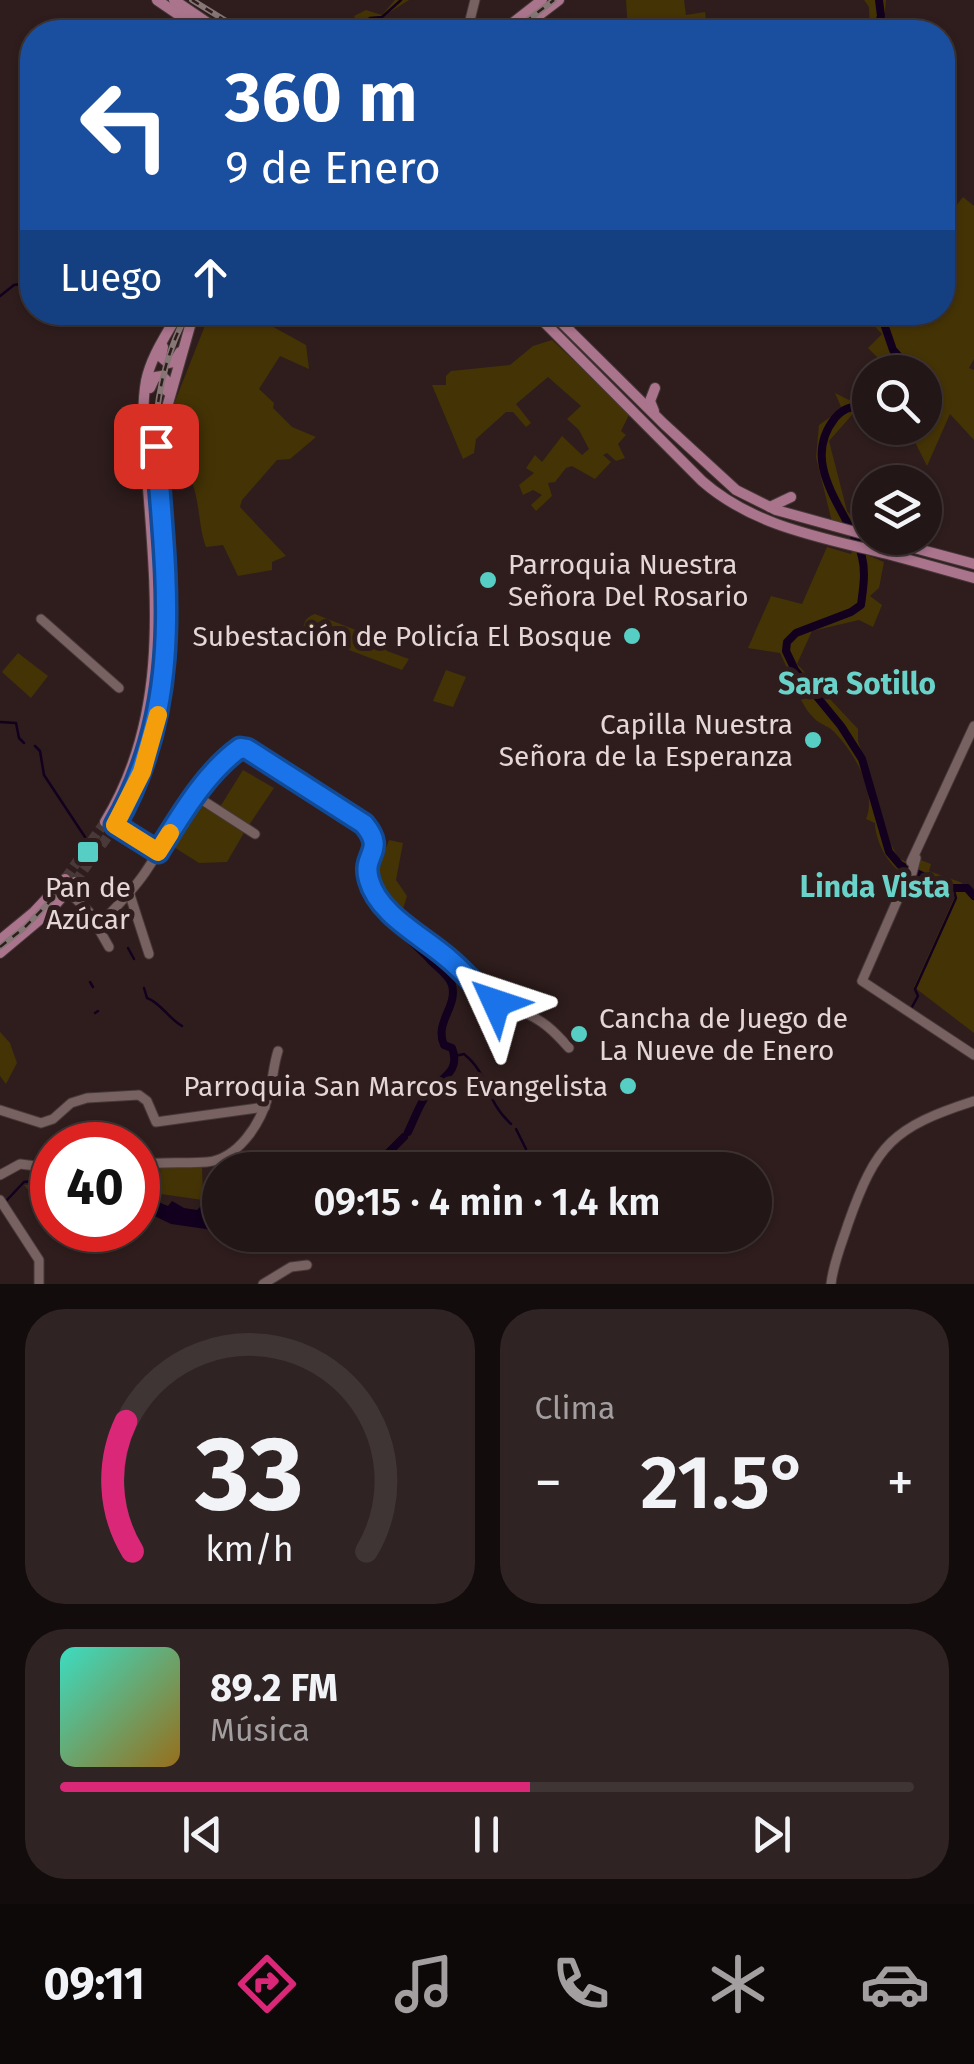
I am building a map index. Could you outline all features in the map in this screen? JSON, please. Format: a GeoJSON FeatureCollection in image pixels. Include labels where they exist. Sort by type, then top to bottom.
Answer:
{"type":"FeatureCollection","features":[{"type":"Feature","properties":{"kind":"main road"},"geometry":{"type":"LineString","coordinates":[[157,0],[186,20]]}},
{"type":"Feature","properties":{"kind":"main road"},"geometry":{"type":"LineString","coordinates":[[174,0],[203,20]]}},
{"type":"Feature","properties":{"kind":"main road"},"geometry":{"type":"LineString","coordinates":[[516,20],[542,0]]}},
{"type":"Feature","properties":{"kind":"main road"},"geometry":{"type":"LineString","coordinates":[[533,20],[560,0]]}},
{"type":"Feature","properties":{"kind":"main road"},"geometry":{"type":"LineString","coordinates":[[111,825],[135,762],[154,682],[156,612],[145,431],[146,382],[150,366],[173,325]]}},
{"type":"Feature","properties":{"kind":"main road"},"geometry":{"type":"LineString","coordinates":[[174,325],[161,352],[168,363],[178,358],[189,325]]}},
{"type":"Feature","properties":{"kind":"main road"},"geometry":{"type":"LineString","coordinates":[[156,446],[189,325]]}},
{"type":"Feature","properties":{"kind":"main road"},"geometry":{"type":"LineString","coordinates":[[547,325],[719,495],[747,512],[787,527],[974,578]]}},
{"type":"Feature","properties":{"kind":"main road"},"geometry":{"type":"LineString","coordinates":[[564,325],[736,490],[786,513],[852,530]]}},
{"type":"Feature","properties":{"kind":"main road"},"geometry":{"type":"LineString","coordinates":[[111,825],[146,758],[164,680],[167,612],[156,446],[159,414],[168,386],[162,376],[150,384],[145,431]]}},
{"type":"Feature","properties":{"kind":"main road"},"geometry":{"type":"LineString","coordinates":[[655,388],[650,404],[664,424]]}},
{"type":"Feature","properties":{"kind":"main road"},"geometry":{"type":"LineString","coordinates":[[613,390],[641,402]]}},
{"type":"Feature","properties":{"kind":"main road"},"geometry":{"type":"LineString","coordinates":[[769,507],[791,497]]}},
{"type":"Feature","properties":{"kind":"main road"},"geometry":{"type":"LineString","coordinates":[[786,513],[787,527]]}},
{"type":"Feature","properties":{"kind":"main road"},"geometry":{"type":"LineString","coordinates":[[787,527],[799,522],[826,524]]}},
{"type":"Feature","properties":{"kind":"main road"},"geometry":{"type":"LineString","coordinates":[[942,555],[974,564]]}},
{"type":"Feature","properties":{"kind":"main road"},"geometry":{"type":"LineString","coordinates":[[3,942],[69,884]]}},
{"type":"Feature","properties":{"kind":"street"},"geometry":{"type":"LineString","coordinates":[[41,619],[120,688]]}},
{"type":"Feature","properties":{"kind":"street"},"geometry":{"type":"LineString","coordinates":[[974,726],[862,981],[974,1055]]}},
{"type":"Feature","properties":{"kind":"street"},"geometry":{"type":"LineString","coordinates":[[98,927],[129,892],[198,794],[234,751],[242,748],[364,824],[376,845],[368,870],[369,881],[396,917],[453,962],[485,995],[538,1018],[569,1048]]}},
{"type":"Feature","properties":{"kind":"street"},"geometry":{"type":"LineString","coordinates":[[198,794],[256,834]]}},
{"type":"Feature","properties":{"kind":"street"},"geometry":{"type":"LineString","coordinates":[[111,825],[158,852]]}},
{"type":"Feature","properties":{"kind":"street"},"geometry":{"type":"LineString","coordinates":[[69,884],[108,947]]}},
{"type":"Feature","properties":{"kind":"street"},"geometry":{"type":"LineString","coordinates":[[129,892],[149,954]]}},
{"type":"Feature","properties":{"kind":"street"},"geometry":{"type":"LineString","coordinates":[[160,1161],[205,1162],[219,1159],[237,1147],[265,1107],[278,1051]]}},
{"type":"Feature","properties":{"kind":"street"},"geometry":{"type":"LineString","coordinates":[[0,1110],[41,1123],[87,1098],[139,1096],[147,1101],[156,1122],[265,1107]]}},
{"type":"Feature","properties":{"kind":"street"},"geometry":{"type":"LineString","coordinates":[[832,1284],[841,1246],[874,1160],[910,1126],[974,1101]]}},
{"type":"Feature","properties":{"kind":"street"},"geometry":{"type":"LineString","coordinates":[[0,1175],[20,1164],[30,1165]]}},
{"type":"Feature","properties":{"kind":"street"},"geometry":{"type":"LineString","coordinates":[[0,1200],[39,1260],[38,1284]]}},
{"type":"Feature","properties":{"kind":"street"},"geometry":{"type":"LineString","coordinates":[[263,1284],[291,1267],[307,1265]]}},
{"type":"Feature","properties":{"kind":"shaded area"},"geometry":{"type":"Polygon","coordinates":[[[395,0],[409,0],[377,20],[356,20],[354,16],[366,10],[382,15],[395,0]]]}},
{"type":"Feature","properties":{"kind":"shaded area"},"geometry":{"type":"Polygon","coordinates":[[[626,0],[684,0],[686,15],[705,12],[706,20],[627,20],[626,0]]]}},
{"type":"Feature","properties":{"kind":"shaded area"},"geometry":{"type":"Polygon","coordinates":[[[864,0],[886,0],[884,20],[870,20],[864,0]]]}},
{"type":"Feature","properties":{"kind":"shaded area"},"geometry":{"type":"Polygon","coordinates":[[[963,197],[974,206],[974,359],[969,368],[974,370],[974,440],[950,414],[942,432],[942,355],[875,355],[868,348],[882,334],[873,325],[955,325],[955,207],[963,197]]]}},
{"type":"Feature","properties":{"kind":"shaded area"},"geometry":{"type":"Polygon","coordinates":[[[205,325],[270,325],[306,345],[309,369],[280,356],[259,389],[292,427],[316,437],[290,459],[277,460],[240,507],[286,556],[272,562],[272,570],[238,576],[223,545],[206,547],[188,473],[181,464],[173,475],[167,475],[168,419],[205,325]]]}},
{"type":"Feature","properties":{"kind":"shaded area"},"geometry":{"type":"Polygon","coordinates":[[[552,340],[630,413],[621,431],[626,435],[618,444],[625,458],[616,461],[607,453],[603,455],[611,462],[595,479],[572,466],[566,468],[555,482],[548,483],[552,496],[536,511],[531,505],[542,495],[533,490],[523,495],[519,485],[534,473],[526,468],[535,455],[542,462],[562,436],[582,455],[589,449],[579,430],[567,419],[581,406],[548,377],[516,404],[531,423],[526,427],[513,412],[506,412],[476,439],[474,453],[463,459],[432,385],[446,385],[446,376],[451,371],[510,365],[533,346],[552,340]]]}},
{"type":"Feature","properties":{"kind":"shaded area"},"geometry":{"type":"Polygon","coordinates":[[[835,393],[849,400],[852,397],[852,415],[829,441],[852,527],[832,522],[816,457],[819,425],[842,409],[835,393]]]}},
{"type":"Feature","properties":{"kind":"shaded area"},"geometry":{"type":"Polygon","coordinates":[[[916,445],[936,445],[926,465],[916,445]]]}},
{"type":"Feature","properties":{"kind":"shaded area"},"geometry":{"type":"Polygon","coordinates":[[[827,547],[884,562],[879,588],[870,596],[882,605],[873,627],[859,620],[812,631],[797,664],[858,729],[858,741],[891,844],[898,858],[909,863],[905,874],[888,859],[875,823],[866,819],[866,784],[847,747],[807,710],[780,653],[748,648],[771,596],[802,604],[827,547]]]}},
{"type":"Feature","properties":{"kind":"shaded area"},"geometry":{"type":"Polygon","coordinates":[[[315,614],[376,638],[387,651],[409,659],[402,670],[320,639],[303,638],[304,623],[315,614]]]}},
{"type":"Feature","properties":{"kind":"shaded area"},"geometry":{"type":"Polygon","coordinates":[[[18,653],[48,676],[31,698],[2,672],[18,653]]]}},
{"type":"Feature","properties":{"kind":"shaded area"},"geometry":{"type":"Polygon","coordinates":[[[446,670],[466,677],[453,707],[433,701],[446,670]]]}},
{"type":"Feature","properties":{"kind":"shaded area"},"geometry":{"type":"Polygon","coordinates":[[[243,770],[274,788],[249,825],[220,807],[243,770]]]}},
{"type":"Feature","properties":{"kind":"shaded area"},"geometry":{"type":"Polygon","coordinates":[[[197,802],[245,831],[227,862],[199,863],[169,844],[197,802]]]}},
{"type":"Feature","properties":{"kind":"shaded area"},"geometry":{"type":"Polygon","coordinates":[[[389,840],[403,843],[396,880],[407,896],[402,912],[376,873],[389,840]]]}},
{"type":"Feature","properties":{"kind":"shaded area"},"geometry":{"type":"Polygon","coordinates":[[[921,860],[931,864],[929,871],[960,882],[974,892],[974,1033],[914,987],[955,896],[913,878],[921,860]]]}},
{"type":"Feature","properties":{"kind":"shaded area"},"geometry":{"type":"Polygon","coordinates":[[[0,1032],[10,1043],[17,1063],[6,1084],[0,1076],[0,1032]]]}},
{"type":"Feature","properties":{"kind":"shaded area"},"geometry":{"type":"Polygon","coordinates":[[[160,1165],[202,1167],[202,1200],[161,1194],[160,1165]]]}},
{"type":"Feature","properties":{"kind":"shaded area"},"geometry":{"type":"Polygon","coordinates":[[[172,1201],[197,1210],[202,1206],[202,1228],[160,1219],[160,1203],[168,1206],[172,1201]]]}},
{"type":"Feature","properties":{"kind":"waterway"},"geometry":{"type":"LineString","coordinates":[[368,20],[382,17],[401,0]]}},
{"type":"Feature","properties":{"kind":"waterway"},"geometry":{"type":"LineString","coordinates":[[879,0],[880,20]]}},
{"type":"Feature","properties":{"kind":"waterway"},"geometry":{"type":"LineString","coordinates":[[0,296],[20,284]]}},
{"type":"Feature","properties":{"kind":"waterway"},"geometry":{"type":"LineString","coordinates":[[884,325],[898,355]]}},
{"type":"Feature","properties":{"kind":"waterway"},"geometry":{"type":"LineString","coordinates":[[852,408],[835,418],[825,436],[822,454],[830,489],[862,557],[861,605],[796,633],[787,642],[786,651],[795,670],[841,726],[862,759],[889,852],[900,865],[948,888],[967,888],[974,896]]}},
{"type":"Feature","properties":{"kind":"waterway"},"geometry":{"type":"LineString","coordinates":[[0,722],[16,723],[24,743]]}},
{"type":"Feature","properties":{"kind":"waterway"},"geometry":{"type":"LineString","coordinates":[[35,746],[40,751],[44,775],[85,837]]}},
{"type":"Feature","properties":{"kind":"waterway"},"geometry":{"type":"LineString","coordinates":[[370,839],[362,877],[370,899],[452,985],[442,1037],[444,1045],[452,1048],[454,1064],[427,1094],[408,1132]]}},
{"type":"Feature","properties":{"kind":"waterway"},"geometry":{"type":"LineString","coordinates":[[912,1007],[918,996],[915,989],[956,898],[953,887]]}},
{"type":"Feature","properties":{"kind":"waterway"},"geometry":{"type":"LineString","coordinates":[[128,948],[134,959]]}},
{"type":"Feature","properties":{"kind":"waterway"},"geometry":{"type":"LineString","coordinates":[[90,982],[93,987]]}},
{"type":"Feature","properties":{"kind":"waterway"},"geometry":{"type":"LineString","coordinates":[[144,988],[147,998],[182,1026]]}},
{"type":"Feature","properties":{"kind":"waterway"},"geometry":{"type":"LineString","coordinates":[[455,1056],[464,1054],[473,1062],[511,1124]]}},
{"type":"Feature","properties":{"kind":"waterway"},"geometry":{"type":"LineString","coordinates":[[516,1129],[526,1149]]}},
{"type":"Feature","properties":{"kind":"waterway"},"geometry":{"type":"LineString","coordinates":[[389,1152],[404,1137]]}},
{"type":"Feature","properties":{"kind":"waterway"},"geometry":{"type":"LineString","coordinates":[[6,1201],[24,1182],[30,1181]]}},
{"type":"Feature","properties":{"kind":"tunnel"},"geometry":{"type":"LineString","coordinates":[[65,879],[105,822]]}},
{"type":"Feature","properties":{"kind":"tunnel"},"geometry":{"type":"LineString","coordinates":[[75,882],[113,829]]}},
{"type":"Feature","properties":{"kind":"railway"},"geometry":{"type":"LineString","coordinates":[[192,0],[224,20]]}},
{"type":"Feature","properties":{"kind":"railway"},"geometry":{"type":"LineString","coordinates":[[528,20],[554,0]]}},
{"type":"Feature","properties":{"kind":"railway"},"geometry":{"type":"LineString","coordinates":[[111,824],[144,751],[162,672],[164,619],[154,463],[156,425],[161,387],[182,325]]}},
{"type":"Feature","properties":{"kind":"railway"},"geometry":{"type":"LineString","coordinates":[[0,947],[69,882]]}},
{"type":"Feature","properties":{"kind":"slow traffic"},"geometry":{"type":"LineString","coordinates":[[158,715],[142,772],[115,825],[158,852],[170,833]]}},
{"type":"Feature","properties":{"kind":"place","name":"Parroquia Nuestra Señora Del Rosario"},"geometry":{"type":"Point","coordinates":[488,580]}},
{"type":"Feature","properties":{"kind":"place","name":"Subestación de Policía El Bosque"},"geometry":{"type":"Point","coordinates":[632,636]}},
{"type":"Feature","properties":{"kind":"place","name":"Capilla Nuestra Señora de la Esperanza"},"geometry":{"type":"Point","coordinates":[813,740]}},
{"type":"Feature","properties":{"kind":"place","name":"Pan de Azúcar"},"geometry":{"type":"Point","coordinates":[88,852]}},
{"type":"Feature","properties":{"kind":"place","name":"Cancha de Juego de La Nueve de Enero"},"geometry":{"type":"Point","coordinates":[579,1034]}},
{"type":"Feature","properties":{"kind":"place","name":"Parroquia San Marcos Evangelista"},"geometry":{"type":"Point","coordinates":[628,1086]}},
{"type":"Feature","properties":{"kind":"district","name":"Sara Sotillo"},"geometry":{"type":"Point","coordinates":[857,684]}},
{"type":"Feature","properties":{"kind":"district","name":"Linda Vista"},"geometry":{"type":"Point","coordinates":[875,887]}},
{"type":"Feature","properties":{"kind":"route"},"geometry":{"type":"LineString","coordinates":[[156,446],[168,630],[164,680],[146,758],[115,825],[158,852],[189,804],[234,751],[247,749],[364,824],[376,845],[368,870],[374,892],[409,929],[453,962],[466,979],[496,1003]]}}]}
